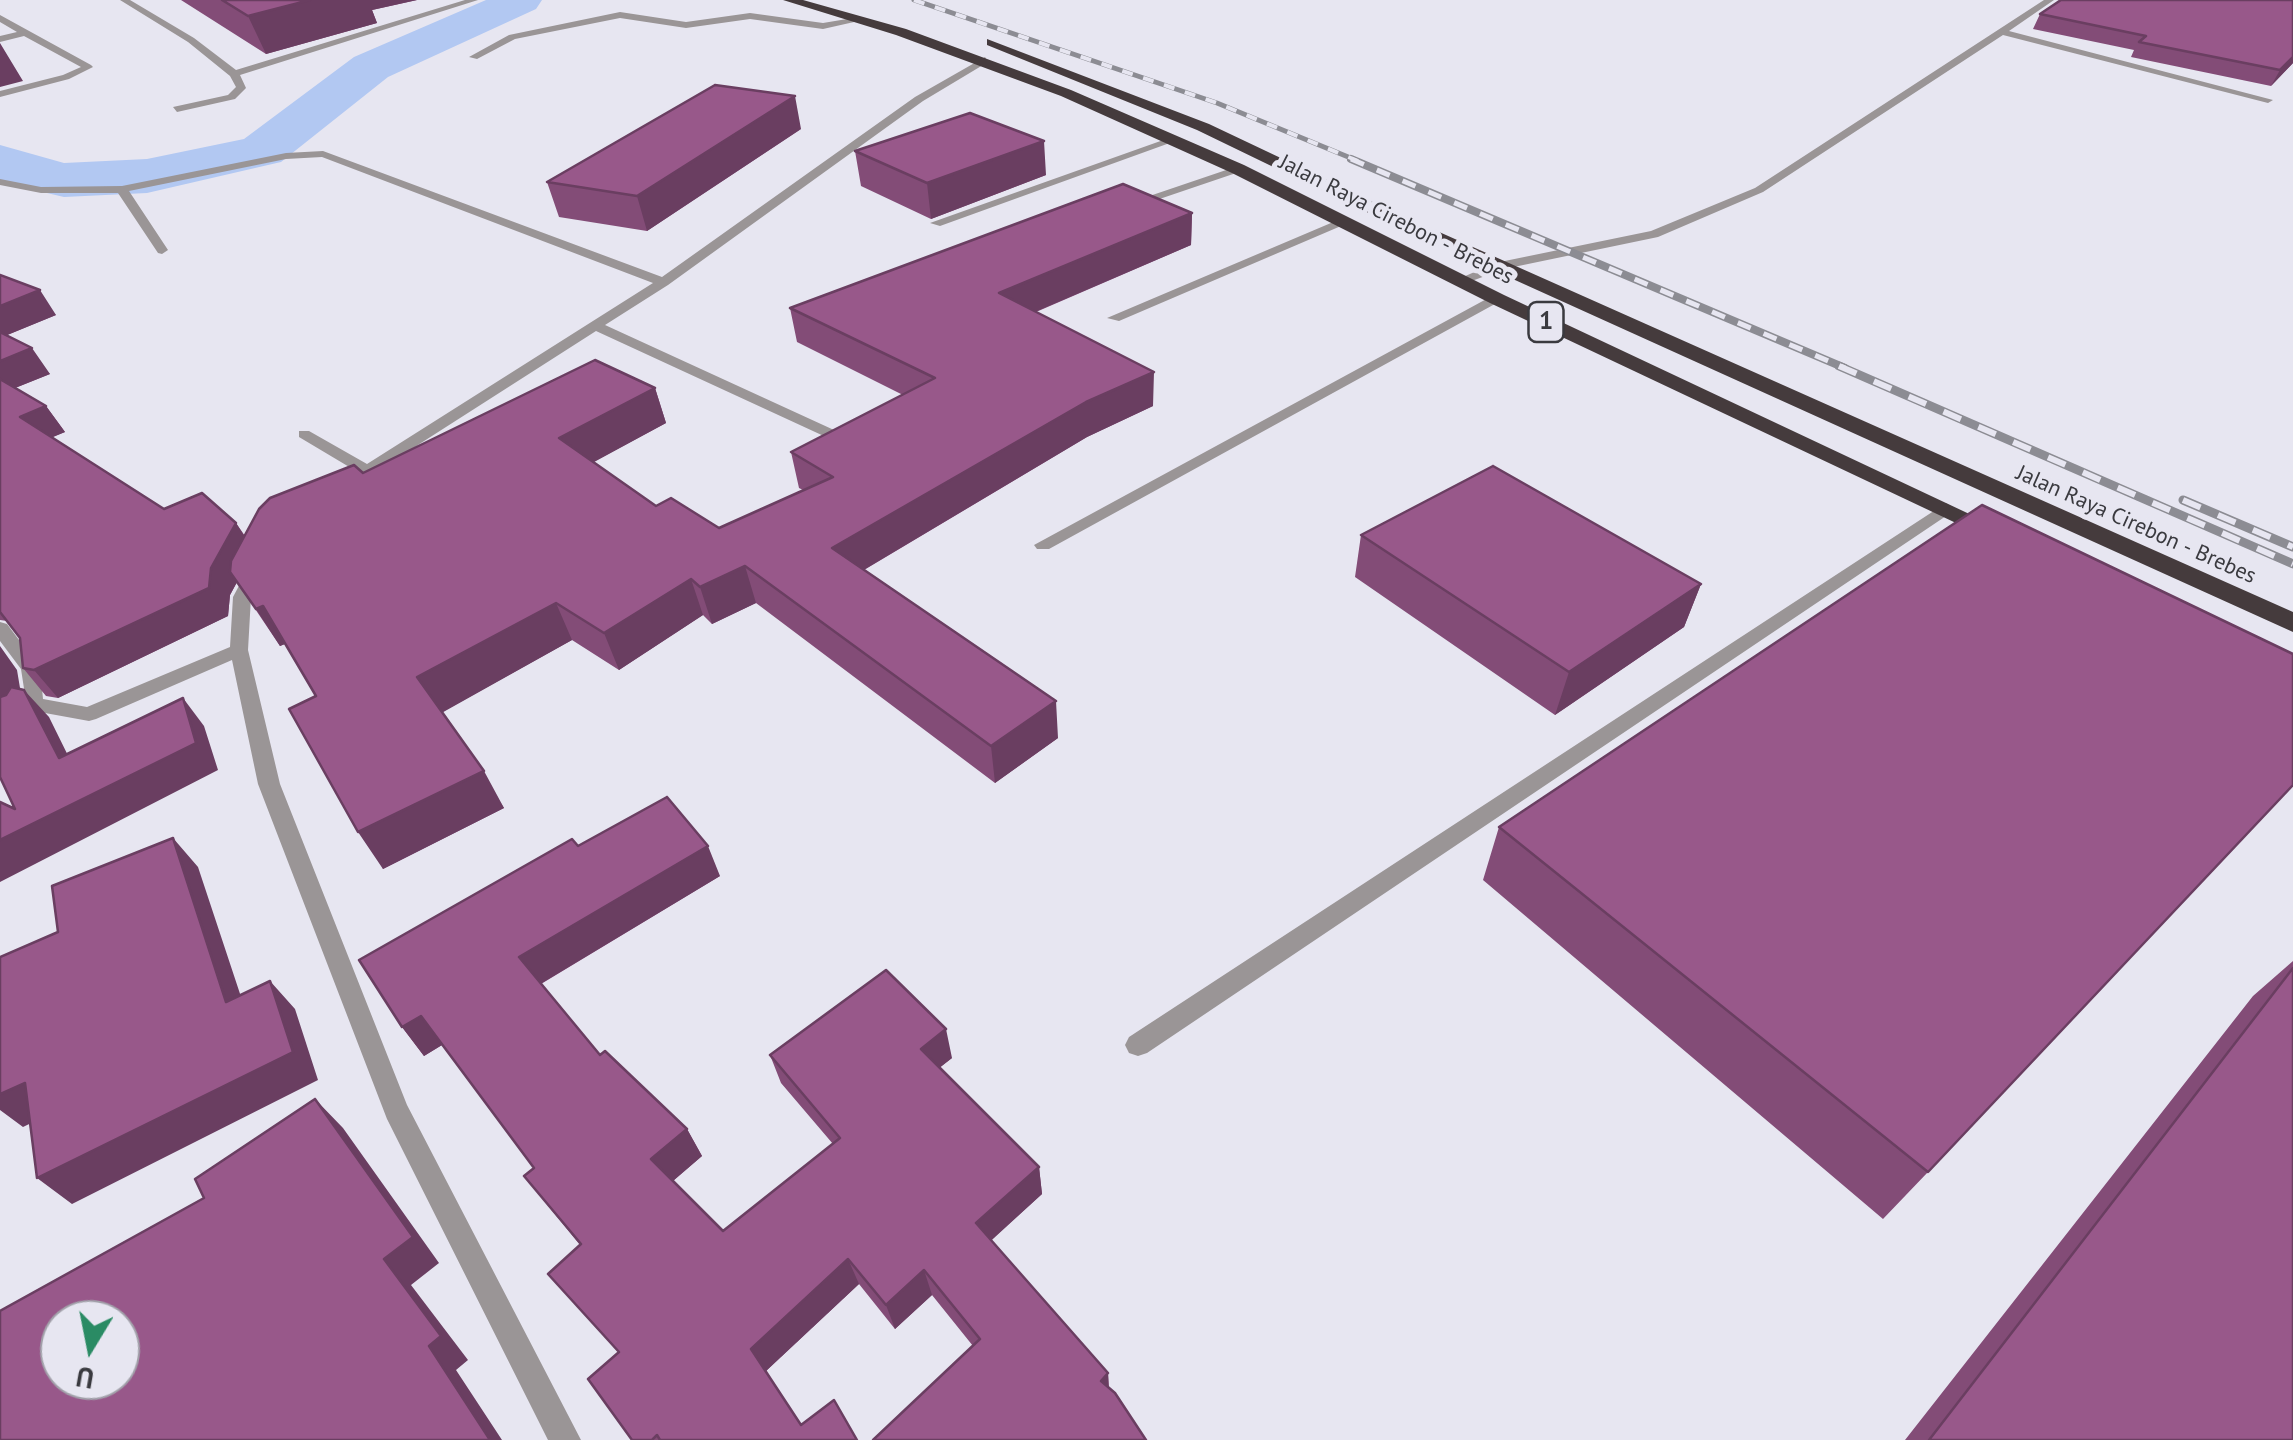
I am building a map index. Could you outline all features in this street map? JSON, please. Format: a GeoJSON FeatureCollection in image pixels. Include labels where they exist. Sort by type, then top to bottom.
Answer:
{"type":"FeatureCollection","features":[{"type":"Feature","properties":{"kind":"highway","name":"Jalan Raya Cirebon - Brebes"},"geometry":{"type":"LineString","coordinates":[[789,0],[858,10],[1058,65],[1203,127],[1500,266],[2293,623]]}},
{"type":"Feature","properties":{"kind":"highway","name":"Jalan Raya Cirebon - Brebes"},"geometry":{"type":"LineString","coordinates":[[858,10],[1238,169],[1497,299],[2015,541]]}},
{"type":"Feature","properties":{"kind":"street"},"geometry":{"type":"LineString","coordinates":[[124,0],[191,40],[234,74],[241,88],[231,97],[178,109]]}},
{"type":"Feature","properties":{"kind":"street"},"geometry":{"type":"LineString","coordinates":[[234,74],[474,0]]}},
{"type":"Feature","properties":{"kind":"street"},"geometry":{"type":"LineString","coordinates":[[1461,281],[1500,266],[1654,234],[1760,190],[2050,0]]}},
{"type":"Feature","properties":{"kind":"street"},"geometry":{"type":"LineString","coordinates":[[474,57],[512,37],[620,14],[686,25],[750,16],[823,26],[858,10]]}},
{"type":"Feature","properties":{"kind":"street"},"geometry":{"type":"LineString","coordinates":[[0,18],[88,67],[66,78],[0,94]]}},
{"type":"Feature","properties":{"kind":"street"},"geometry":{"type":"LineString","coordinates":[[2000,30],[2268,100]]}},
{"type":"Feature","properties":{"kind":"street"},"geometry":{"type":"LineString","coordinates":[[0,39],[26,33]]}},
{"type":"Feature","properties":{"kind":"street"},"geometry":{"type":"LineString","coordinates":[[324,498],[663,282],[919,99],[984,60]]}},
{"type":"Feature","properties":{"kind":"street"},"geometry":{"type":"LineString","coordinates":[[936,223],[1172,140]]}},
{"type":"Feature","properties":{"kind":"street"},"geometry":{"type":"LineString","coordinates":[[0,182],[41,190],[122,189],[286,156],[323,154],[663,282]]}},
{"type":"Feature","properties":{"kind":"street"},"geometry":{"type":"LineString","coordinates":[[1110,212],[1238,169]]}},
{"type":"Feature","properties":{"kind":"street"},"geometry":{"type":"LineString","coordinates":[[122,189],[162,250]]}},
{"type":"Feature","properties":{"kind":"street"},"geometry":{"type":"LineString","coordinates":[[1114,318],[1342,223]]}},
{"type":"Feature","properties":{"kind":"street"},"geometry":{"type":"LineString","coordinates":[[1043,545],[1497,299]]}},
{"type":"Feature","properties":{"kind":"street"},"geometry":{"type":"LineString","coordinates":[[595,326],[856,446]]}},
{"type":"Feature","properties":{"kind":"street"},"geometry":{"type":"LineString","coordinates":[[304,434],[368,470]]}},
{"type":"Feature","properties":{"kind":"street"},"geometry":{"type":"LineString","coordinates":[[1138,1045],[1946,508]]}},
{"type":"Feature","properties":{"kind":"street"},"geometry":{"type":"LineString","coordinates":[[263,555],[242,597],[239,650],[269,784],[396,1110],[565,1440]]}},
{"type":"Feature","properties":{"kind":"street"},"geometry":{"type":"LineString","coordinates":[[0,628],[30,668],[32,704]]}},
{"type":"Feature","properties":{"kind":"street"},"geometry":{"type":"LineString","coordinates":[[0,726],[32,704],[89,714],[239,650]]}},
{"type":"Feature","properties":{"kind":"building"},"geometry":{"type":"Polygon","coordinates":[[[222,0],[310,0],[248,16],[222,0]]]}},
{"type":"Feature","properties":{"kind":"building"},"geometry":{"type":"Polygon","coordinates":[[[2061,0],[2293,0],[2293,57],[2280,70],[2139,42],[2146,36],[2040,14],[2061,0]]]}},
{"type":"Feature","properties":{"kind":"building"},"geometry":{"type":"Polygon","coordinates":[[[715,85],[795,96],[637,196],[547,182],[715,85]]]}},
{"type":"Feature","properties":{"kind":"building"},"geometry":{"type":"Polygon","coordinates":[[[970,113],[1044,141],[927,183],[855,151],[970,113]]]}},
{"type":"Feature","properties":{"kind":"building"},"geometry":{"type":"Polygon","coordinates":[[[1123,184],[1192,213],[999,293],[1154,372],[1086,402],[832,548],[1056,701],[991,746],[745,566],[700,587],[691,579],[604,633],[556,603],[417,677],[484,771],[358,832],[289,709],[316,696],[263,606],[256,609],[230,572],[231,561],[259,509],[270,498],[354,465],[363,473],[595,360],[655,388],[559,438],[656,506],[671,498],[719,528],[833,477],[791,452],[935,378],[790,308],[1123,184]]]}},
{"type":"Feature","properties":{"kind":"building"},"geometry":{"type":"Polygon","coordinates":[[[0,275],[40,290],[0,306],[0,275]]]}},
{"type":"Feature","properties":{"kind":"building"},"geometry":{"type":"Polygon","coordinates":[[[0,332],[32,348],[0,361],[0,332]]]}},
{"type":"Feature","properties":{"kind":"building"},"geometry":{"type":"Polygon","coordinates":[[[0,379],[46,406],[20,417],[164,509],[202,493],[236,523],[211,568],[209,588],[34,670],[23,668],[20,638],[0,612],[0,379]]]}},
{"type":"Feature","properties":{"kind":"building"},"geometry":{"type":"Polygon","coordinates":[[[1493,466],[1701,584],[1569,672],[1361,535],[1493,466]]]}},
{"type":"Feature","properties":{"kind":"building"},"geometry":{"type":"Polygon","coordinates":[[[1982,505],[2293,654],[2293,785],[1928,1172],[1499,827],[1982,505]]]}},
{"type":"Feature","properties":{"kind":"building"},"geometry":{"type":"Polygon","coordinates":[[[11,687],[24,690],[59,758],[183,698],[196,743],[0,840],[0,802],[15,809],[0,777],[0,697],[11,687]]]}},
{"type":"Feature","properties":{"kind":"building"},"geometry":{"type":"Polygon","coordinates":[[[667,797],[708,846],[519,957],[600,1055],[605,1051],[687,1129],[651,1159],[723,1231],[840,1138],[770,1055],[886,970],[946,1029],[921,1049],[1039,1167],[976,1223],[1108,1373],[1101,1381],[1115,1393],[1146,1440],[873,1440],[980,1339],[924,1270],[886,1305],[848,1259],[751,1349],[801,1425],[834,1400],[857,1440],[660,1440],[657,1435],[652,1440],[632,1440],[588,1379],[619,1352],[548,1274],[581,1244],[524,1176],[534,1168],[421,1016],[402,1027],[359,960],[572,839],[578,846],[667,797]]]}},
{"type":"Feature","properties":{"kind":"building"},"geometry":{"type":"Polygon","coordinates":[[[173,838],[226,1002],[270,981],[293,1052],[37,1178],[25,1083],[0,1094],[0,957],[58,932],[52,886],[173,838]]]}},
{"type":"Feature","properties":{"kind":"building"},"geometry":{"type":"Polygon","coordinates":[[[2293,968],[2293,1440],[1929,1440],[2293,968]]]}},
{"type":"Feature","properties":{"kind":"building"},"geometry":{"type":"Polygon","coordinates":[[[315,1099],[413,1237],[384,1259],[441,1336],[429,1346],[490,1440],[0,1440],[0,1311],[204,1198],[195,1179],[315,1099]]]}},
{"type":"Feature","properties":{"kind":"waterway"},"geometry":{"type":"LineString","coordinates":[[0,161],[22,172],[64,180],[147,176],[262,151],[371,67],[521,0]]}},
{"type":"Feature","properties":{"kind":"railway"},"geometry":{"type":"LineString","coordinates":[[914,0],[1217,103],[1358,161]]}},
{"type":"Feature","properties":{"kind":"railway"},"geometry":{"type":"LineString","coordinates":[[1351,159],[1845,368]]}},
{"type":"Feature","properties":{"kind":"railway"},"geometry":{"type":"LineString","coordinates":[[1839,366],[2293,564]]}},
{"type":"Feature","properties":{"kind":"railway"},"geometry":{"type":"LineString","coordinates":[[2183,500],[2293,547]]}}]}
